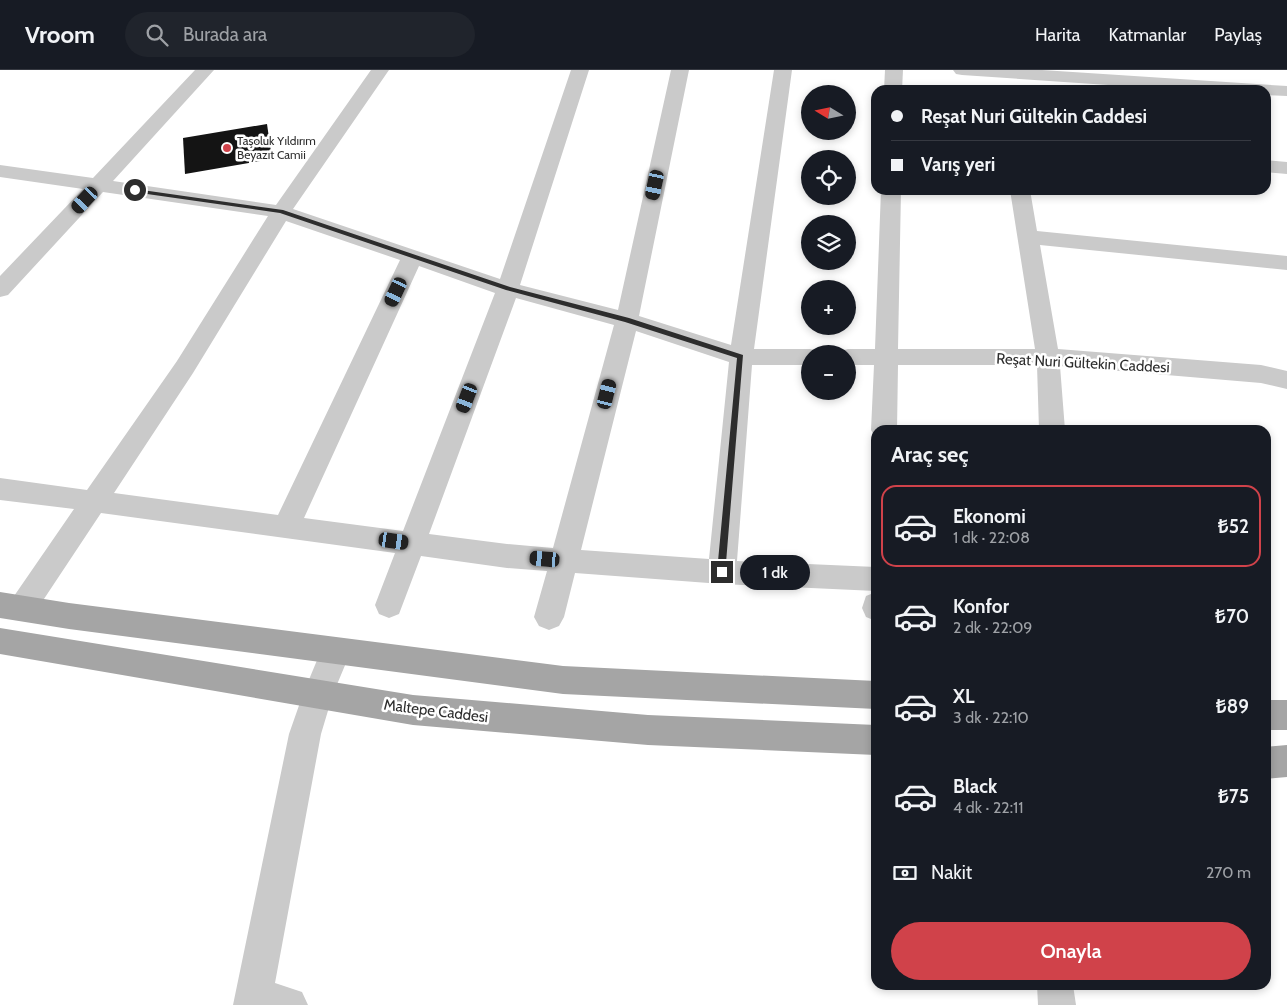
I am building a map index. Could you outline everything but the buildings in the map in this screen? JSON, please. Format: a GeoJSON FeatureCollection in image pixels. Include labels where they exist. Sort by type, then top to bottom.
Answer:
{"type":"FeatureCollection","features":[{"type":"Feature","properties":{"kind":"main road"},"geometry":{"type":"LineString","coordinates":[[11,606],[562,680],[871,695]]}},
{"type":"Feature","properties":{"kind":"main road","name":"Maltepe Caddesi"},"geometry":{"type":"LineString","coordinates":[[0,641],[413,710],[648,730],[871,740]]}},
{"type":"Feature","properties":{"kind":"main road"},"geometry":{"type":"LineString","coordinates":[[1271,715],[1287,715]]}},
{"type":"Feature","properties":{"kind":"main road"},"geometry":{"type":"LineString","coordinates":[[1271,764],[1287,761]]}},
{"type":"Feature","properties":{"kind":"main road"},"geometry":{"type":"LineString","coordinates":[[1271,766],[1287,768]]}},
{"type":"Feature","properties":{"kind":"street"},"geometry":{"type":"LineString","coordinates":[[0,290],[205,70]]}},
{"type":"Feature","properties":{"kind":"street"},"geometry":{"type":"LineString","coordinates":[[11,606],[94,502],[185,367],[281,212],[380,70]]}},
{"type":"Feature","properties":{"kind":"street"},"geometry":{"type":"LineString","coordinates":[[389,605],[508,289],[580,70]]}},
{"type":"Feature","properties":{"kind":"street"},"geometry":{"type":"LineString","coordinates":[[549,617],[627,320],[680,70]]}},
{"type":"Feature","properties":{"kind":"street"},"geometry":{"type":"LineString","coordinates":[[722,572],[741,357],[782,70]]}},
{"type":"Feature","properties":{"kind":"street"},"geometry":{"type":"LineString","coordinates":[[893,85],[894,70]]}},
{"type":"Feature","properties":{"kind":"street"},"geometry":{"type":"LineString","coordinates":[[962,70],[1002,78],[1155,85]]}},
{"type":"Feature","properties":{"kind":"street"},"geometry":{"type":"LineString","coordinates":[[1271,91],[1287,92]]}},
{"type":"Feature","properties":{"kind":"street"},"geometry":{"type":"LineString","coordinates":[[1271,166],[1287,168]]}},
{"type":"Feature","properties":{"kind":"street"},"geometry":{"type":"LineString","coordinates":[[0,171],[281,212],[508,289],[627,320],[741,357],[801,357]]}},
{"type":"Feature","properties":{"kind":"street"},"geometry":{"type":"LineString","coordinates":[[884,425],[891,195]]}},
{"type":"Feature","properties":{"kind":"street"},"geometry":{"type":"LineString","coordinates":[[1021,195],[1048,358],[1052,425]]}},
{"type":"Feature","properties":{"kind":"street"},"geometry":{"type":"LineString","coordinates":[[1028,237],[1287,263]]}},
{"type":"Feature","properties":{"kind":"street"},"geometry":{"type":"LineString","coordinates":[[286,527],[413,256]]}},
{"type":"Feature","properties":{"kind":"street","name":"Reşat Nuri Gültekin Caddesi"},"geometry":{"type":"LineString","coordinates":[[856,357],[1048,358],[1261,374],[1287,380]]}},
{"type":"Feature","properties":{"kind":"street"},"geometry":{"type":"LineString","coordinates":[[0,489],[507,556],[722,572],[871,579]]}},
{"type":"Feature","properties":{"kind":"street"},"geometry":{"type":"LineString","coordinates":[[289,1005],[253,1002],[305,734],[318,694],[336,651]]}},
{"type":"Feature","properties":{"kind":"street"},"geometry":{"type":"LineString","coordinates":[[1056,990],[1057,1005]]}},
{"type":"Feature","properties":{"kind":"place","name":"Taşoluk Yıldırım Beyazıt Camii"},"geometry":{"type":"Point","coordinates":[227,148]}},
{"type":"Feature","properties":{"kind":"route"},"geometry":{"type":"LineString","coordinates":[[135,190],[281,212],[508,289],[627,320],[741,357],[722,572]]}}]}
